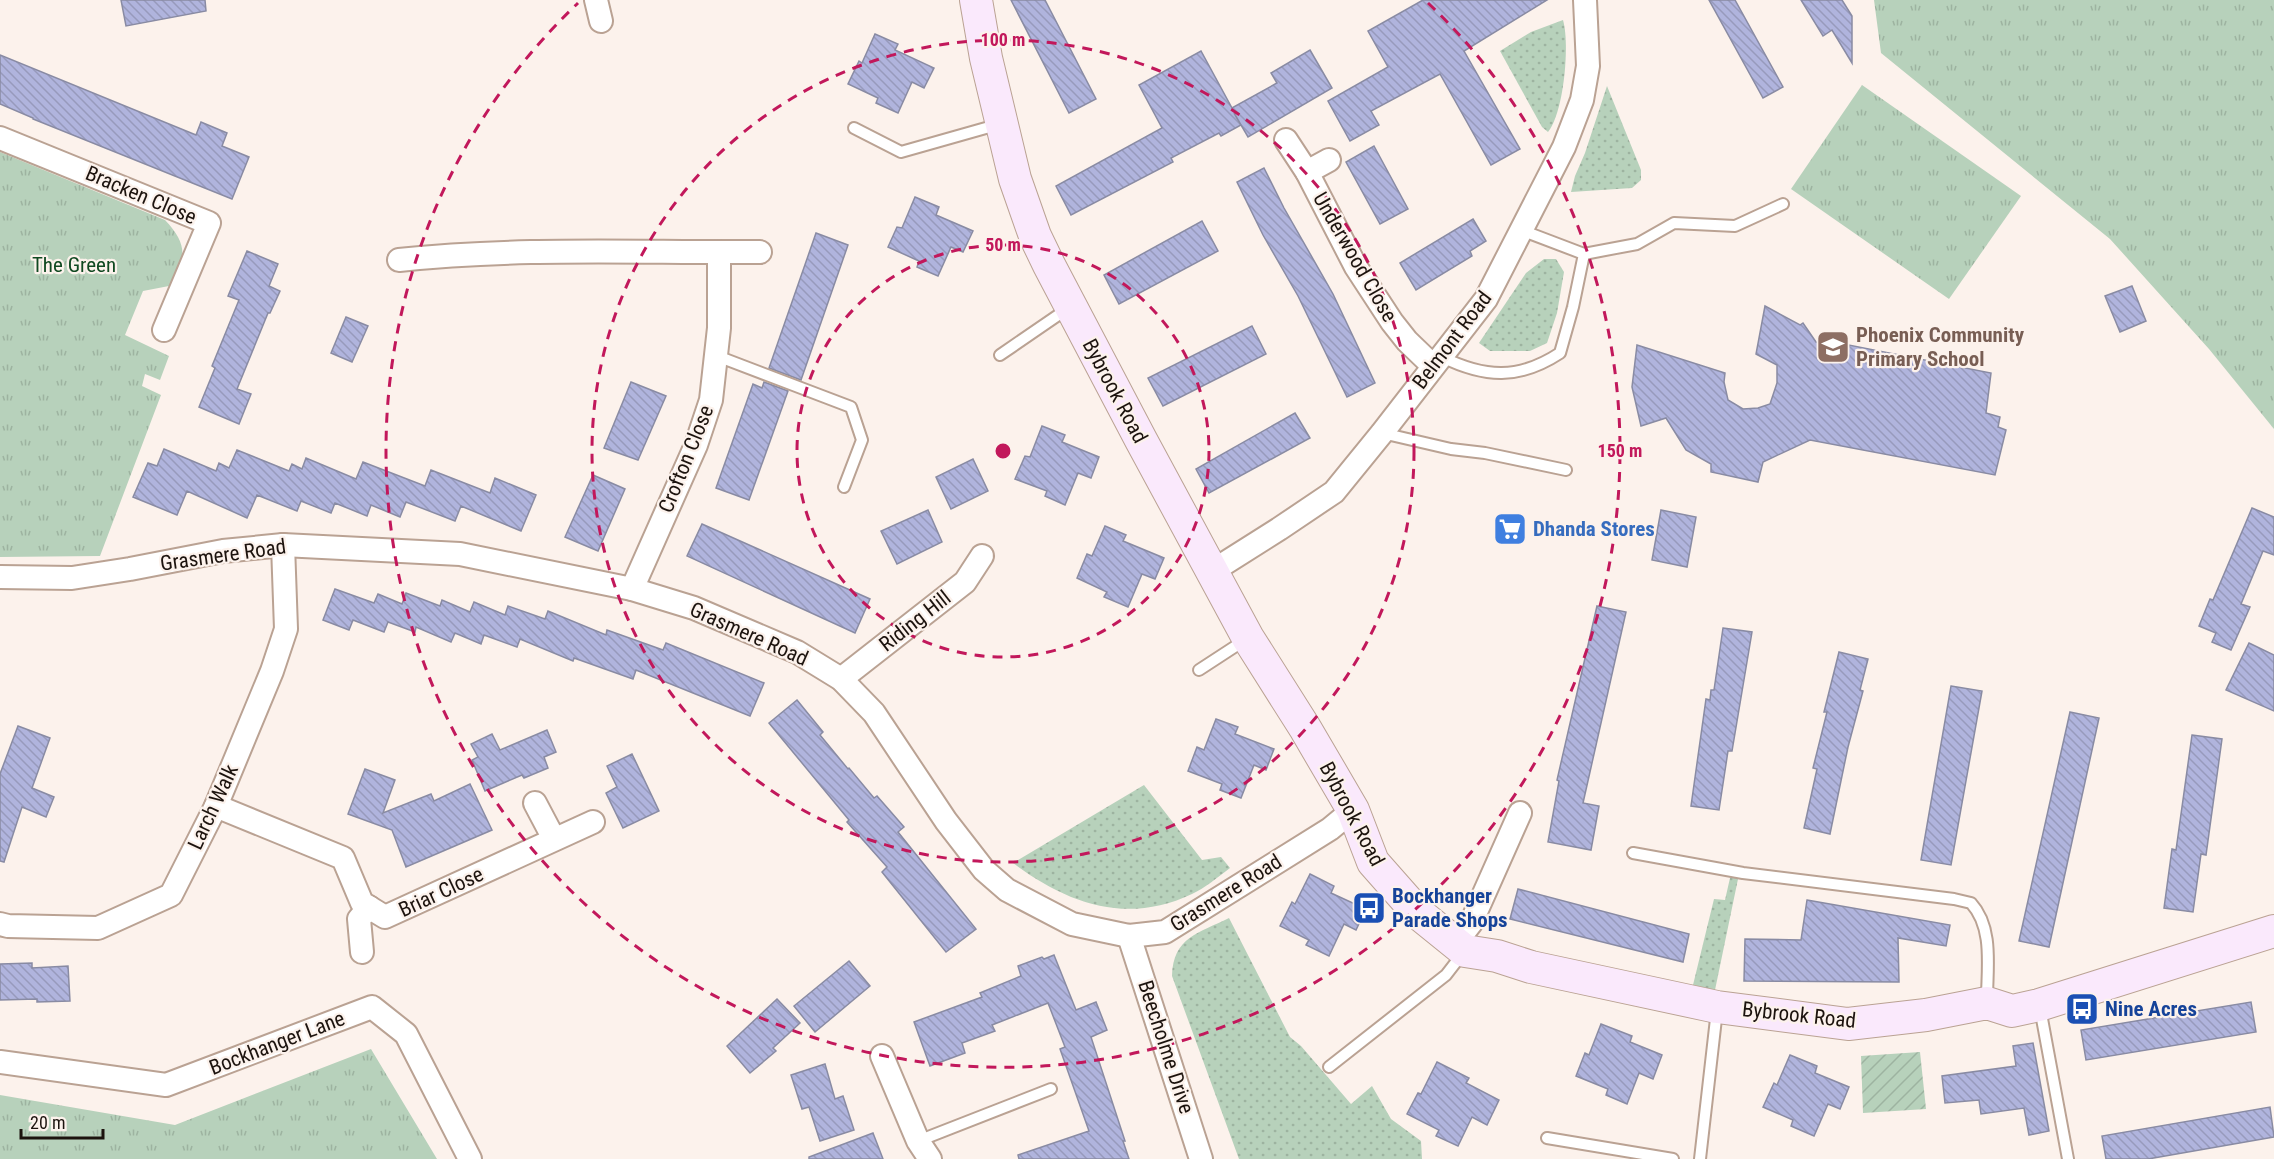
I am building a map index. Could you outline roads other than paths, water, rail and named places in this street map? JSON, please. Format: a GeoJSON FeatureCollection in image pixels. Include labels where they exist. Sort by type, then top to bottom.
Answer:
{"type":"FeatureCollection","features":[{"type":"Feature","properties":{"kind":"street","name":"Bybrook Road"},"geometry":{"type":"LineString","coordinates":[[976,0],[986,58],[1015,179],[1035,236],[1070,307],[1248,638],[1353,810],[1373,862],[1418,913],[1459,948],[1497,956],[1531,967],[1717,1007],[1848,1024],[1926,1015],[1987,1003],[2012,1011],[2039,1005],[2273,934]]}},
{"type":"Feature","properties":{"kind":"street","name":"Belmont Road"},"geometry":{"type":"LineString","coordinates":[[1212,572],[1334,492],[1486,299],[1564,147],[1582,100],[1588,76],[1585,0]]}},
{"type":"Feature","properties":{"kind":"street","name":"Bracken Close"},"geometry":{"type":"LineString","coordinates":[[0,138],[209,224],[164,330]]}},
{"type":"Feature","properties":{"kind":"street","name":"Underwood Close"},"geometry":{"type":"LineString","coordinates":[[1286,140],[1307,172],[1356,267],[1392,322],[1407,341],[1438,362]]}},
{"type":"Feature","properties":{"kind":"street"},"geometry":{"type":"LineString","coordinates":[[1307,172],[1329,160]]}},
{"type":"Feature","properties":{"kind":"street"},"geometry":{"type":"LineString","coordinates":[[399,260],[470,254],[594,251],[760,252]]}},
{"type":"Feature","properties":{"kind":"street","name":"Crofton Close"},"geometry":{"type":"LineString","coordinates":[[632,589],[696,445],[711,400],[719,328],[718,252]]}},
{"type":"Feature","properties":{"kind":"street","name":"Grasmere Road"},"geometry":{"type":"LineString","coordinates":[[0,578],[72,578],[223,551],[284,544],[460,554],[632,589],[694,608],[753,631],[797,652],[841,679],[874,713],[946,820],[984,870],[1007,890],[1072,924],[1129,936],[1165,932],[1330,829],[1353,810]]}},
{"type":"Feature","properties":{"kind":"street","name":"Larch Walk"},"geometry":{"type":"LineString","coordinates":[[0,924],[98,928],[171,895],[216,807],[272,671],[286,628],[284,544]]}},
{"type":"Feature","properties":{"kind":"street","name":"Riding Hill"},"geometry":{"type":"LineString","coordinates":[[841,679],[965,582],[982,556]]}},
{"type":"Feature","properties":{"kind":"street"},"geometry":{"type":"LineString","coordinates":[[535,803],[555,839]]}},
{"type":"Feature","properties":{"kind":"street","name":"Briar Close"},"geometry":{"type":"LineString","coordinates":[[216,807],[343,858],[362,903],[386,917],[593,822]]}},
{"type":"Feature","properties":{"kind":"street"},"geometry":{"type":"LineString","coordinates":[[1459,948],[1520,813]]}},
{"type":"Feature","properties":{"kind":"street"},"geometry":{"type":"LineString","coordinates":[[362,952],[359,919],[369,907]]}},
{"type":"Feature","properties":{"kind":"street","name":"Beecholme Drive"},"geometry":{"type":"LineString","coordinates":[[1129,936],[1201,1159]]}},
{"type":"Feature","properties":{"kind":"street","name":"Bockhanger Lane"},"geometry":{"type":"LineString","coordinates":[[0,1062],[166,1085],[372,1007],[406,1034],[470,1159]]}},
{"type":"Feature","properties":{"kind":"street"},"geometry":{"type":"LineString","coordinates":[[882,1056],[924,1150]]}},
{"type":"Feature","properties":{"kind":"lane"},"geometry":{"type":"LineString","coordinates":[[854,128],[901,152],[1001,124]]}},
{"type":"Feature","properties":{"kind":"lane"},"geometry":{"type":"LineString","coordinates":[[1521,230],[1584,254],[1637,244],[1674,223],[1735,226],[1783,204]]}},
{"type":"Feature","properties":{"kind":"lane"},"geometry":{"type":"LineString","coordinates":[[1438,362],[1495,374],[1542,365],[1560,353],[1584,254]]}},
{"type":"Feature","properties":{"kind":"lane"},"geometry":{"type":"LineString","coordinates":[[1000,355],[1070,307]]}},
{"type":"Feature","properties":{"kind":"lane"},"geometry":{"type":"LineString","coordinates":[[717,357],[851,407],[862,440],[844,488]]}},
{"type":"Feature","properties":{"kind":"lane"},"geometry":{"type":"LineString","coordinates":[[1382,433],[1451,449],[1485,453],[1566,470]]}},
{"type":"Feature","properties":{"kind":"lane"},"geometry":{"type":"LineString","coordinates":[[1199,670],[1248,638]]}},
{"type":"Feature","properties":{"kind":"lane"},"geometry":{"type":"LineString","coordinates":[[1633,853],[1743,873],[1971,903],[1984,922],[1986,933],[1987,1003]]}},
{"type":"Feature","properties":{"kind":"lane"},"geometry":{"type":"LineString","coordinates":[[1329,1067],[1446,975],[1459,948]]}},
{"type":"Feature","properties":{"kind":"lane"},"geometry":{"type":"LineString","coordinates":[[2039,1005],[2068,1159]]}},
{"type":"Feature","properties":{"kind":"lane"},"geometry":{"type":"LineString","coordinates":[[1700,1159],[1717,1007]]}},
{"type":"Feature","properties":{"kind":"lane"},"geometry":{"type":"LineString","coordinates":[[924,1150],[1051,1089]]}},
{"type":"Feature","properties":{"kind":"lane"},"geometry":{"type":"LineString","coordinates":[[1547,1138],[1673,1159]]}},
{"type":"Feature","properties":{"kind":"place","name":"Phoenix Community Primary School"},"geometry":{"type":"Point","coordinates":[1833,347]}},
{"type":"Feature","properties":{"kind":"place","name":"Dhanda Stores"},"geometry":{"type":"Point","coordinates":[1510,529]}},
{"type":"Feature","properties":{"kind":"place","name":"Bockhanger Parade Shops"},"geometry":{"type":"Point","coordinates":[1369,908]}},
{"type":"Feature","properties":{"kind":"place","name":"Nine Acres"},"geometry":{"type":"Point","coordinates":[2082,1009]}},
{"type":"Feature","properties":{"kind":"park label","name":"The Green"},"geometry":{"type":"Point","coordinates":[74,265]}}]}
